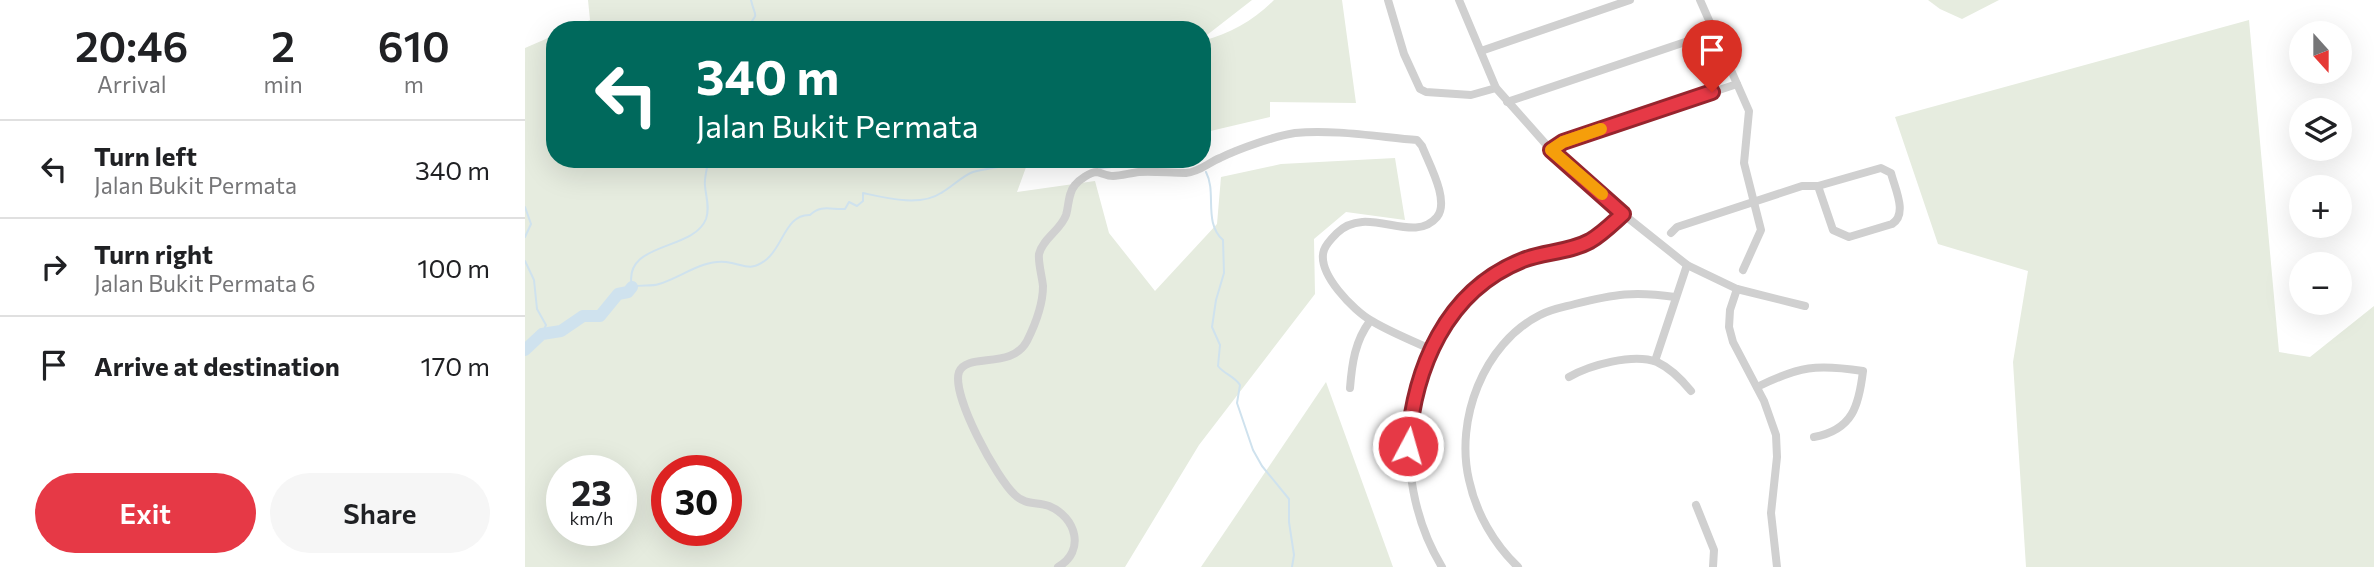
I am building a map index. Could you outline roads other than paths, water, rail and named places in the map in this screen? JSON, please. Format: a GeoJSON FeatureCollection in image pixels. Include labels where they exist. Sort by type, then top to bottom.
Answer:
{"type":"FeatureCollection","features":[{"type":"Feature","properties":{"kind":"street"},"geometry":{"type":"LineString","coordinates":[[1388,0],[1404,54],[1420,89],[1426,92],[1471,96],[1496,88]]}},
{"type":"Feature","properties":{"kind":"street"},"geometry":{"type":"LineString","coordinates":[[1481,51],[1630,0]]}},
{"type":"Feature","properties":{"kind":"street"},"geometry":{"type":"LineString","coordinates":[[1700,0],[1749,111],[1744,163],[1761,230],[1743,270]]}},
{"type":"Feature","properties":{"kind":"street"},"geometry":{"type":"LineString","coordinates":[[1461,1],[1496,88],[1551,150],[1623,214],[1687,265],[1737,289],[1805,306]]}},
{"type":"Feature","properties":{"kind":"street"},"geometry":{"type":"LineString","coordinates":[[1507,102],[1715,32]]}},
{"type":"Feature","properties":{"kind":"street"},"geometry":{"type":"LineString","coordinates":[[1551,150],[1563,142],[1737,83]]}},
{"type":"Feature","properties":{"kind":"street"},"geometry":{"type":"LineString","coordinates":[[1211,163],[1291,134],[1324,133],[1417,141],[1422,146],[1442,197],[1442,207],[1436,218],[1424,225],[1411,227],[1359,220],[1345,225],[1324,249],[1322,264],[1327,276],[1370,321],[1430,349]]}},
{"type":"Feature","properties":{"kind":"street"},"geometry":{"type":"LineString","coordinates":[[1058,567],[1070,559],[1076,543],[1068,522],[1049,506],[1018,499],[1008,489],[976,436],[958,383],[962,368],[970,362],[1004,359],[1017,354],[1025,345],[1035,325],[1043,289],[1039,255],[1044,243],[1065,217],[1073,186],[1079,180],[1096,172],[1114,176],[1139,172],[1196,171],[1202,168]]}},
{"type":"Feature","properties":{"kind":"street"},"geometry":{"type":"LineString","coordinates":[[1671,233],[1677,227],[1802,186],[1818,186],[1881,168],[1891,173],[1901,213],[1898,220],[1892,224],[1849,237],[1833,230],[1818,186]]}},
{"type":"Feature","properties":{"kind":"street"},"geometry":{"type":"LineString","coordinates":[[1442,567],[1419,517],[1408,446],[1414,395],[1430,349],[1460,306],[1494,274],[1525,259],[1589,242],[1623,214]]}},
{"type":"Feature","properties":{"kind":"street"},"geometry":{"type":"LineString","coordinates":[[1655,361],[1687,265]]}},
{"type":"Feature","properties":{"kind":"street"},"geometry":{"type":"LineString","coordinates":[[1737,289],[1730,310],[1729,327],[1733,342],[1757,387],[1776,435],[1777,457],[1771,513],[1777,567]]}},
{"type":"Feature","properties":{"kind":"street"},"geometry":{"type":"LineString","coordinates":[[1518,567],[1504,553],[1482,518],[1469,481],[1469,419],[1472,402],[1484,372],[1504,342],[1541,314],[1614,294],[1643,293],[1675,297]]}},
{"type":"Feature","properties":{"kind":"street"},"geometry":{"type":"LineString","coordinates":[[1350,388],[1352,364],[1360,334],[1370,321]]}},
{"type":"Feature","properties":{"kind":"street"},"geometry":{"type":"LineString","coordinates":[[1569,377],[1582,369],[1608,362],[1655,361],[1679,377],[1691,391]]}},
{"type":"Feature","properties":{"kind":"street"},"geometry":{"type":"LineString","coordinates":[[1757,387],[1785,373],[1805,367],[1831,366],[1863,370],[1858,407],[1849,419],[1833,432],[1815,437]]}},
{"type":"Feature","properties":{"kind":"street"},"geometry":{"type":"LineString","coordinates":[[1696,505],[1714,550],[1713,567]]}},
{"type":"Feature","properties":{"kind":"waterway"},"geometry":{"type":"LineString","coordinates":[[751,0],[755,15],[751,21]]}},
{"type":"Feature","properties":{"kind":"waterway"},"geometry":{"type":"LineString","coordinates":[[707,168],[706,219],[699,230],[688,237],[648,254],[638,262],[632,272],[632,287],[659,284],[709,263],[756,266],[767,259],[790,225],[802,216],[822,209],[845,209],[849,202],[857,206],[863,201],[863,193],[903,200],[923,200],[941,193],[973,172],[993,168]]}},
{"type":"Feature","properties":{"kind":"waterway"},"geometry":{"type":"LineString","coordinates":[[1206,172],[1213,225],[1223,240],[1224,273],[1212,327],[1220,345],[1218,366],[1240,385],[1237,403],[1253,450],[1262,466],[1289,499],[1294,555],[1292,567]]}},
{"type":"Feature","properties":{"kind":"waterway"},"geometry":{"type":"LineString","coordinates":[[525,207],[531,224],[525,237]]}},
{"type":"Feature","properties":{"kind":"waterway"},"geometry":{"type":"LineString","coordinates":[[525,261],[534,280],[537,309],[546,325],[542,334]]}},
{"type":"Feature","properties":{"kind":"waterway"},"geometry":{"type":"LineString","coordinates":[[525,350],[542,334],[561,331],[583,316],[600,316],[618,294],[628,292],[632,287]]}}]}
